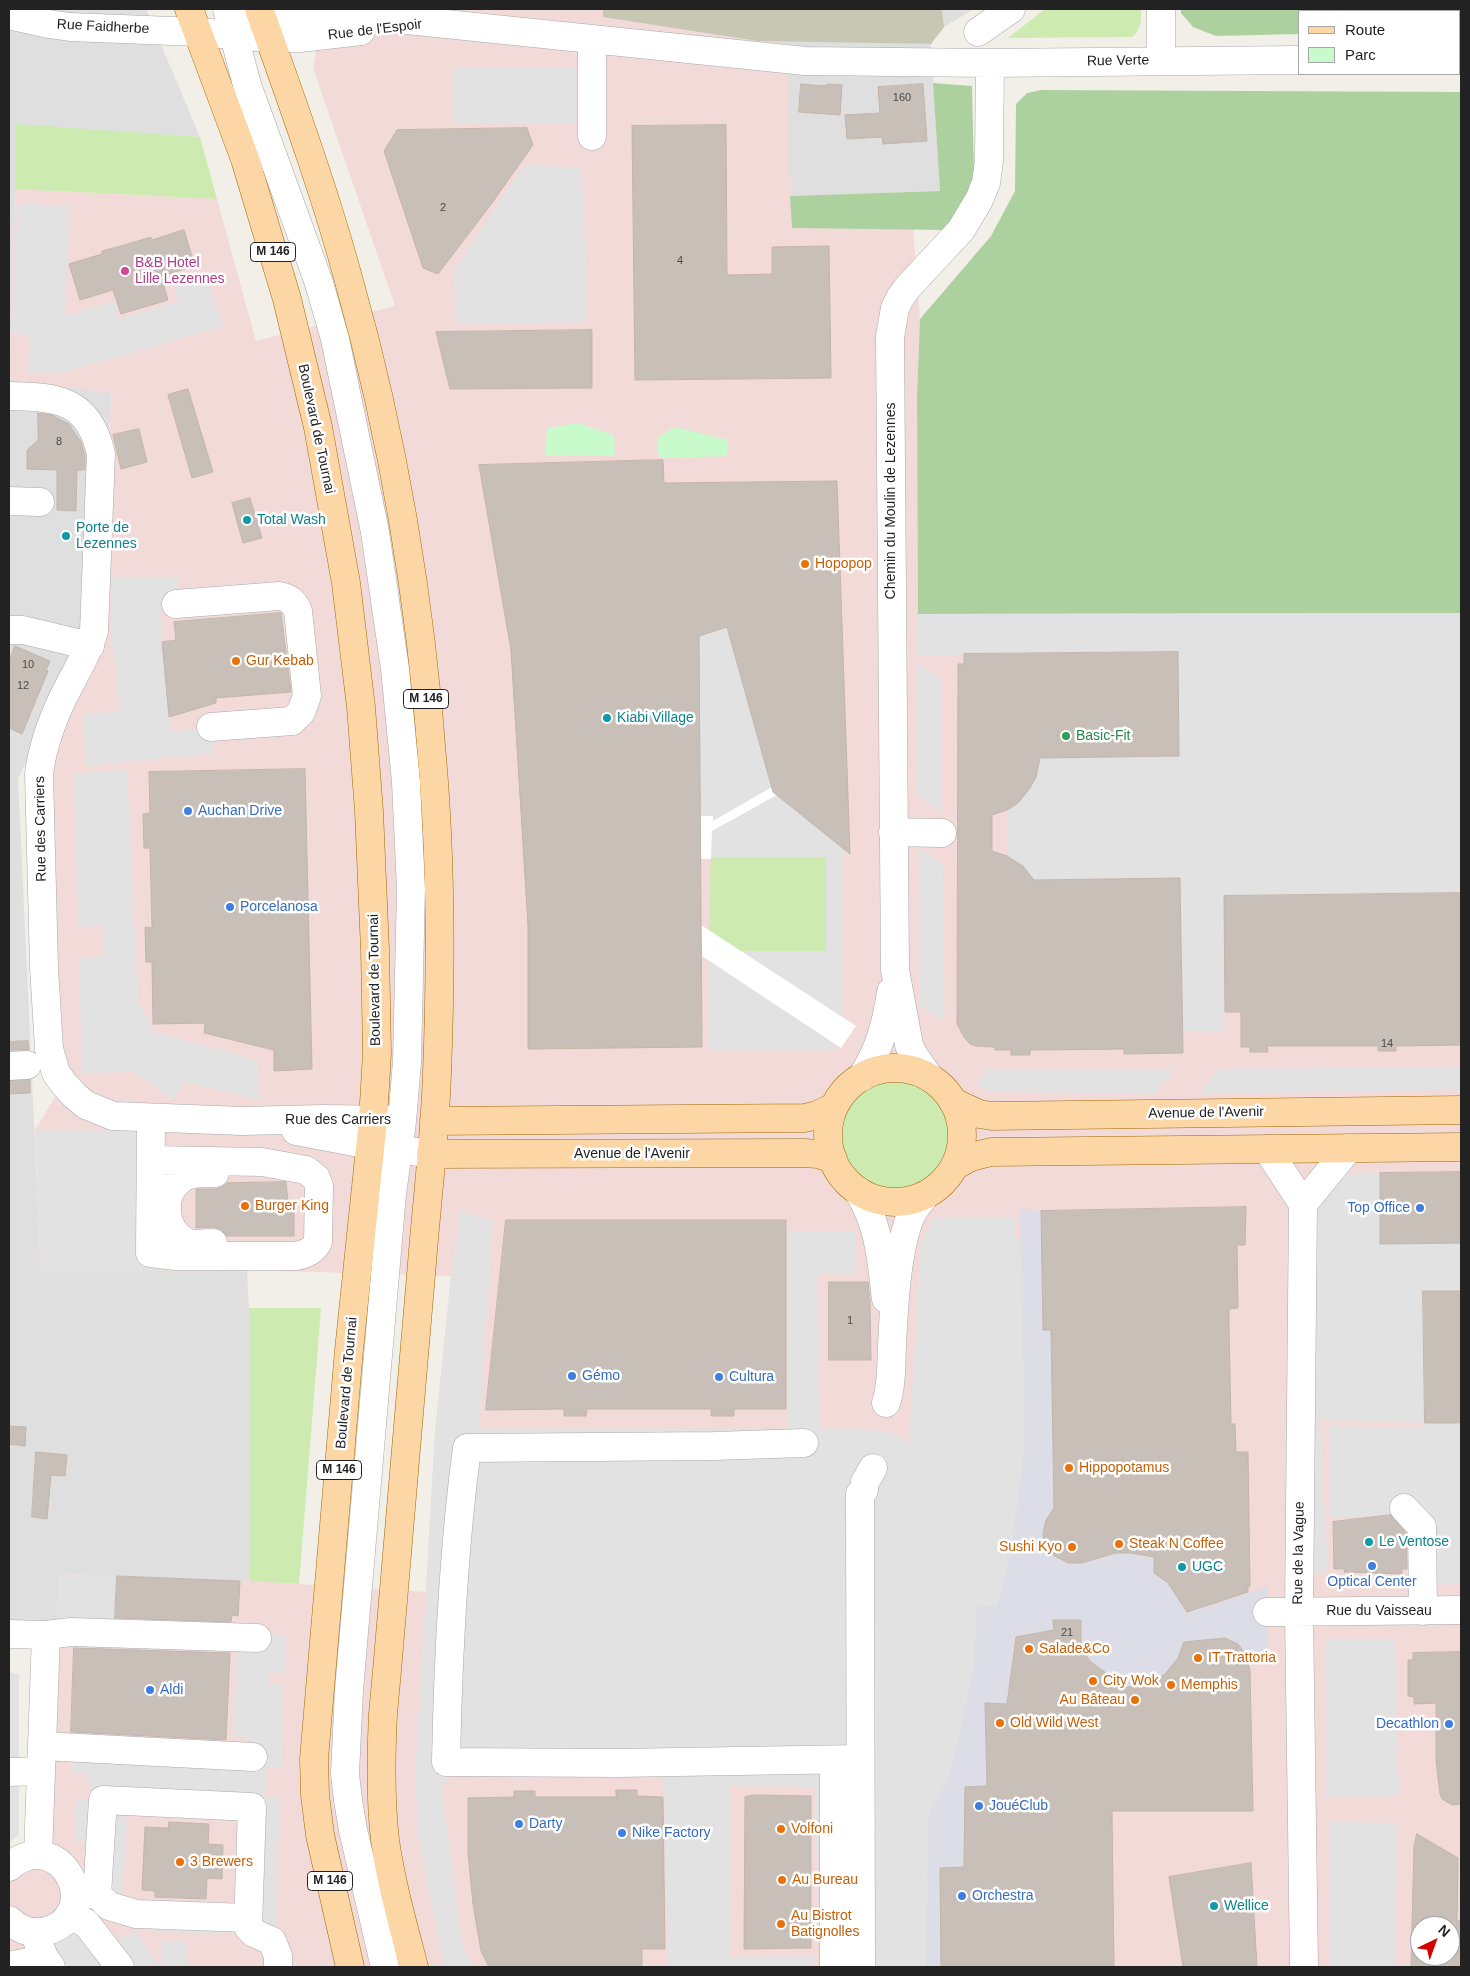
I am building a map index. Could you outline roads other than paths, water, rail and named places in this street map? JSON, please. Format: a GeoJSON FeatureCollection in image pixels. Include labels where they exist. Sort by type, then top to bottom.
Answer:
{"type":"FeatureCollection","features":[{"type":"Feature","properties":{"kind":"main road","name":"M 146"},"geometry":{"type":"LineString","coordinates":[[247,16],[269,38],[335,230],[364,335],[406,540],[416,603],[433,768],[439,954],[437,1073],[381,1765],[386,1840],[396,1893],[414,1967]]}},
{"type":"Feature","properties":{"kind":"main road","name":"Boulevard de Tournai"},"geometry":{"type":"LineString","coordinates":[[194,20],[244,159],[287,299],[318,427],[346,583],[361,706],[369,811],[377,1053],[331,1553],[315,1752],[315,1795],[323,1848],[350,1967]]}},
{"type":"Feature","properties":{"kind":"main road"},"geometry":{"type":"LineString","coordinates":[[896,1068],[910,1070],[929,1077],[946,1090],[959,1114],[963,1133],[956,1165],[944,1182],[924,1197],[909,1201],[894,1203],[872,1198],[858,1191],[843,1177],[833,1159],[828,1133],[834,1107],[846,1090],[862,1077],[875,1071],[896,1068]]}},
{"type":"Feature","properties":{"kind":"main road","name":"Avenue de l'Avenir"},"geometry":{"type":"LineString","coordinates":[[953,1102],[979,1114],[992,1116],[1461,1110]]}},
{"type":"Feature","properties":{"kind":"main road"},"geometry":{"type":"LineString","coordinates":[[434,1121],[805,1118],[834,1107]]}},
{"type":"Feature","properties":{"kind":"main road"},"geometry":{"type":"LineString","coordinates":[[956,1165],[971,1157],[991,1152],[1461,1147]]}},
{"type":"Feature","properties":{"kind":"main road","name":"Avenue de l'Avenir"},"geometry":{"type":"LineString","coordinates":[[431,1154],[804,1153],[818,1154],[833,1159]]}},
{"type":"Feature","properties":{"kind":"main road","name":"M 146"},"geometry":{"type":"LineString","coordinates":[[315,1795],[314,1881],[317,1909],[331,1967]]}},
{"type":"Feature","properties":{"kind":"street"},"geometry":{"type":"LineString","coordinates":[[227,9],[247,16],[247,85],[328,312],[356,432],[375,532],[395,669],[409,835],[411,889],[407,1062],[385,1266],[349,1690],[345,1774],[353,1830],[385,1967]]}},
{"type":"Feature","properties":{"kind":"street"},"geometry":{"type":"LineString","coordinates":[[978,32],[1011,9]]}},
{"type":"Feature","properties":{"kind":"street"},"geometry":{"type":"LineString","coordinates":[[1161,9],[1161,61]]}},
{"type":"Feature","properties":{"kind":"street","name":"Rue Faidherbe"},"geometry":{"type":"LineString","coordinates":[[9,15],[70,27],[247,16]]}},
{"type":"Feature","properties":{"kind":"street","name":"Rue de l'Espoir"},"geometry":{"type":"LineString","coordinates":[[247,16],[378,17],[430,23]]}},
{"type":"Feature","properties":{"kind":"street","name":"Rue de l'Espoir"},"geometry":{"type":"LineString","coordinates":[[269,38],[306,38],[430,23]]}},
{"type":"Feature","properties":{"kind":"street","name":"Rue Verte"},"geometry":{"type":"LineString","coordinates":[[430,23],[805,61],[990,63],[1298,60]]}},
{"type":"Feature","properties":{"kind":"street"},"geometry":{"type":"LineString","coordinates":[[592,39],[592,136]]}},
{"type":"Feature","properties":{"kind":"street","name":"Chemin du Moulin de Lezennes"},"geometry":{"type":"LineString","coordinates":[[929,1077],[914,1056],[909,1044],[895,970],[890,337],[895,308],[908,287],[961,230],[980,200],[988,173],[990,63]]}},
{"type":"Feature","properties":{"kind":"street","name":"Rue des Carriers"},"geometry":{"type":"LineString","coordinates":[[9,396],[40,396],[60,400],[70,406],[84,418],[94,432],[102,463],[96,617],[90,646],[54,717],[44,747],[39,774],[44,967],[49,1049],[56,1073],[64,1084],[86,1105],[113,1116],[242,1122],[324,1119],[371,1133],[398,1149],[431,1154]]}},
{"type":"Feature","properties":{"kind":"street"},"geometry":{"type":"LineString","coordinates":[[9,501],[40,502]]}},
{"type":"Feature","properties":{"kind":"street"},"geometry":{"type":"LineString","coordinates":[[176,604],[280,596],[294,603],[298,611],[307,696],[301,712],[292,721],[212,728]]}},
{"type":"Feature","properties":{"kind":"street"},"geometry":{"type":"LineString","coordinates":[[9,630],[22,630],[90,646]]}},
{"type":"Feature","properties":{"kind":"street"},"geometry":{"type":"LineString","coordinates":[[893,832],[942,833]]}},
{"type":"Feature","properties":{"kind":"street","name":"Chemin du Moulin de Lezennes"},"geometry":{"type":"LineString","coordinates":[[862,1077],[874,1058],[882,1038],[895,970]]}},
{"type":"Feature","properties":{"kind":"street"},"geometry":{"type":"LineString","coordinates":[[151,1118],[150,1254],[176,1256],[298,1256],[307,1254],[318,1242],[319,1186],[316,1178],[306,1170],[262,1162],[152,1160]]}},
{"type":"Feature","properties":{"kind":"street","name":"Rue des Carriers"},"geometry":{"type":"LineString","coordinates":[[371,1133],[402,1121],[434,1121]]}},
{"type":"Feature","properties":{"kind":"street"},"geometry":{"type":"LineString","coordinates":[[1267,1149],[1303,1204],[1349,1148]]}},
{"type":"Feature","properties":{"kind":"street"},"geometry":{"type":"LineString","coordinates":[[275,1164],[239,1172],[188,1174],[172,1187],[168,1197],[167,1212],[169,1224],[175,1235],[188,1243],[250,1243],[276,1256]]}},
{"type":"Feature","properties":{"kind":"street"},"geometry":{"type":"LineString","coordinates":[[858,1191],[868,1207],[876,1230],[892,1346]]}},
{"type":"Feature","properties":{"kind":"street"},"geometry":{"type":"LineString","coordinates":[[886,1403],[889,1395],[898,1276],[905,1237],[914,1210],[924,1197]]}},
{"type":"Feature","properties":{"kind":"street","name":"Rue de la Vague"},"geometry":{"type":"LineString","coordinates":[[1303,1204],[1299,1612],[1304,1967]]}},
{"type":"Feature","properties":{"kind":"street"},"geometry":{"type":"LineString","coordinates":[[804,1443],[714,1446],[468,1448],[461,1494],[448,1668],[446,1762],[617,1763],[847,1759]]}},
{"type":"Feature","properties":{"kind":"street"},"geometry":{"type":"LineString","coordinates":[[834,1967],[847,1759],[860,1494],[864,1490],[865,1482],[873,1468]]}},
{"type":"Feature","properties":{"kind":"street"},"geometry":{"type":"LineString","coordinates":[[1404,1508],[1422,1528],[1423,1611]]}},
{"type":"Feature","properties":{"kind":"street","name":"Rue du Vaisseau"},"geometry":{"type":"LineString","coordinates":[[1267,1612],[1461,1610]]}},
{"type":"Feature","properties":{"kind":"street"},"geometry":{"type":"LineString","coordinates":[[9,1634],[46,1636],[71,1632],[257,1638]]}},
{"type":"Feature","properties":{"kind":"street"},"geometry":{"type":"LineString","coordinates":[[38,1855],[46,1636]]}},
{"type":"Feature","properties":{"kind":"street"},"geometry":{"type":"LineString","coordinates":[[9,1772],[41,1759],[253,1757]]}},
{"type":"Feature","properties":{"kind":"street"},"geometry":{"type":"LineString","coordinates":[[847,1759],[862,1967]]}},
{"type":"Feature","properties":{"kind":"street"},"geometry":{"type":"LineString","coordinates":[[9,1920],[24,1931],[34,1933],[54,1928],[80,1902],[104,1800],[252,1807],[248,1927],[254,1933],[272,1941],[278,1956],[278,1967]]}},
{"type":"Feature","properties":{"kind":"street"},"geometry":{"type":"LineString","coordinates":[[9,1867],[26,1856],[38,1855],[48,1857],[65,1868],[71,1876],[86,1923],[120,1967]]}},
{"type":"Feature","properties":{"kind":"street"},"geometry":{"type":"LineString","coordinates":[[80,1902],[110,1906],[136,1914],[248,1918]]}},
{"type":"Feature","properties":{"kind":"street"},"geometry":{"type":"LineString","coordinates":[[9,1967],[12,1965],[48,1963],[34,1933]]}},
{"type":"Feature","properties":{"kind":"place","name":"B&B Hotel Lille Lezennes"},"geometry":{"type":"Point","coordinates":[125,271]}},
{"type":"Feature","properties":{"kind":"place","name":"Total Wash"},"geometry":{"type":"Point","coordinates":[247,520]}},
{"type":"Feature","properties":{"kind":"place","name":"Porte de Lezennes"},"geometry":{"type":"Point","coordinates":[66,536]}},
{"type":"Feature","properties":{"kind":"place","name":"Hopopop"},"geometry":{"type":"Point","coordinates":[805,564]}},
{"type":"Feature","properties":{"kind":"place","name":"Gur Kebab"},"geometry":{"type":"Point","coordinates":[236,661]}},
{"type":"Feature","properties":{"kind":"place","name":"Kiabi Village"},"geometry":{"type":"Point","coordinates":[607,718]}},
{"type":"Feature","properties":{"kind":"place","name":"Basic-Fit"},"geometry":{"type":"Point","coordinates":[1066,736]}},
{"type":"Feature","properties":{"kind":"place","name":"Auchan Drive"},"geometry":{"type":"Point","coordinates":[188,811]}},
{"type":"Feature","properties":{"kind":"place","name":"Porcelanosa"},"geometry":{"type":"Point","coordinates":[230,907]}},
{"type":"Feature","properties":{"kind":"place","name":"Burger King"},"geometry":{"type":"Point","coordinates":[245,1206]}},
{"type":"Feature","properties":{"kind":"place","name":"Top Office"},"geometry":{"type":"Point","coordinates":[1420,1208]}},
{"type":"Feature","properties":{"kind":"place","name":"Gémo"},"geometry":{"type":"Point","coordinates":[572,1376]}},
{"type":"Feature","properties":{"kind":"place","name":"Cultura"},"geometry":{"type":"Point","coordinates":[719,1377]}},
{"type":"Feature","properties":{"kind":"place","name":"Hippopotamus"},"geometry":{"type":"Point","coordinates":[1069,1468]}},
{"type":"Feature","properties":{"kind":"place","name":"Le Ventose"},"geometry":{"type":"Point","coordinates":[1369,1542]}},
{"type":"Feature","properties":{"kind":"place","name":"Steak N Coffee"},"geometry":{"type":"Point","coordinates":[1119,1544]}},
{"type":"Feature","properties":{"kind":"place","name":"Sushi Kyo"},"geometry":{"type":"Point","coordinates":[1072,1547]}},
{"type":"Feature","properties":{"kind":"place","name":"Optical Center"},"geometry":{"type":"Point","coordinates":[1372,1566]}},
{"type":"Feature","properties":{"kind":"place","name":"UGC"},"geometry":{"type":"Point","coordinates":[1182,1567]}},
{"type":"Feature","properties":{"kind":"place","name":"Salade&Co"},"geometry":{"type":"Point","coordinates":[1029,1649]}},
{"type":"Feature","properties":{"kind":"place","name":"IT Trattoria"},"geometry":{"type":"Point","coordinates":[1198,1658]}},
{"type":"Feature","properties":{"kind":"place","name":"City Wok"},"geometry":{"type":"Point","coordinates":[1093,1681]}},
{"type":"Feature","properties":{"kind":"place","name":"Memphis"},"geometry":{"type":"Point","coordinates":[1171,1685]}},
{"type":"Feature","properties":{"kind":"place","name":"Aldi"},"geometry":{"type":"Point","coordinates":[150,1690]}},
{"type":"Feature","properties":{"kind":"place","name":"Au Bâteau"},"geometry":{"type":"Point","coordinates":[1135,1700]}},
{"type":"Feature","properties":{"kind":"place","name":"Old Wild West"},"geometry":{"type":"Point","coordinates":[1000,1723]}},
{"type":"Feature","properties":{"kind":"place","name":"Decathlon"},"geometry":{"type":"Point","coordinates":[1449,1724]}},
{"type":"Feature","properties":{"kind":"place","name":"JouéClub"},"geometry":{"type":"Point","coordinates":[979,1806]}},
{"type":"Feature","properties":{"kind":"place","name":"Darty"},"geometry":{"type":"Point","coordinates":[519,1824]}},
{"type":"Feature","properties":{"kind":"place","name":"Volfoni"},"geometry":{"type":"Point","coordinates":[781,1829]}},
{"type":"Feature","properties":{"kind":"place","name":"Nike Factory"},"geometry":{"type":"Point","coordinates":[622,1833]}},
{"type":"Feature","properties":{"kind":"place","name":"3 Brewers"},"geometry":{"type":"Point","coordinates":[180,1862]}},
{"type":"Feature","properties":{"kind":"place","name":"Au Bureau"},"geometry":{"type":"Point","coordinates":[782,1880]}},
{"type":"Feature","properties":{"kind":"place","name":"Orchestra"},"geometry":{"type":"Point","coordinates":[962,1896]}},
{"type":"Feature","properties":{"kind":"place","name":"Wellice"},"geometry":{"type":"Point","coordinates":[1214,1906]}},
{"type":"Feature","properties":{"kind":"place","name":"Au Bistrot Batignolles"},"geometry":{"type":"Point","coordinates":[781,1924]}}]}
